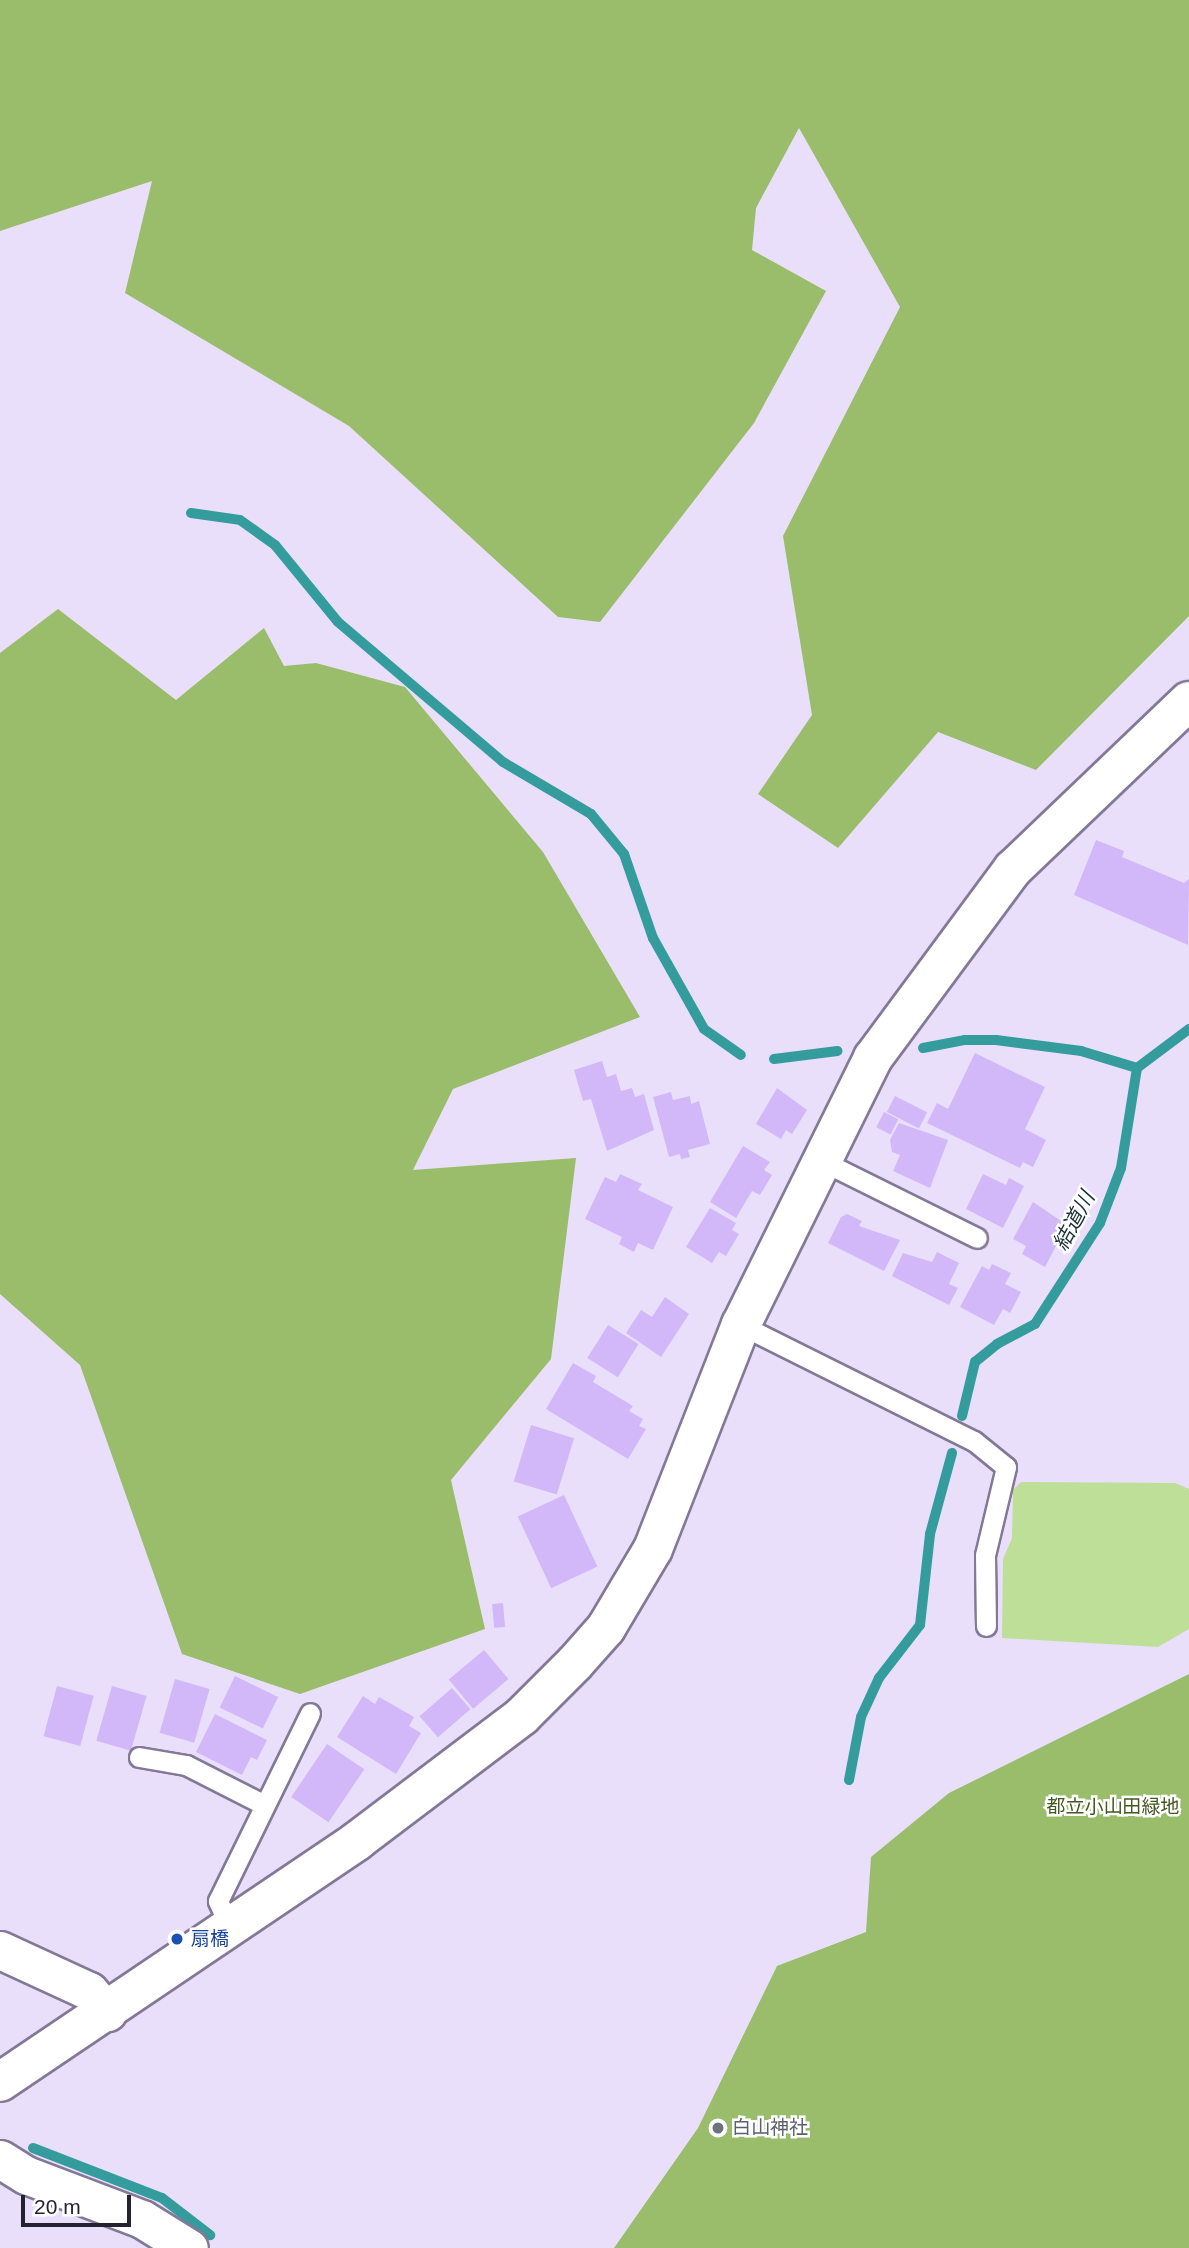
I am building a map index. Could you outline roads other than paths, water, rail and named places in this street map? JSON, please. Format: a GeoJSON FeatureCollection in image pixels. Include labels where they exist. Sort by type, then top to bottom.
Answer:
{"type":"FeatureCollection","features":[{"type":"Feature","properties":{"kind":"street"},"geometry":{"type":"LineString","coordinates":[[0,2082],[368,1833],[522,1716],[552,1689],[606,1628],[653,1549],[741,1325],[820,1160],[894,1027],[1013,869],[1189,701]]}},
{"type":"Feature","properties":{"kind":"street"},"geometry":{"type":"LineString","coordinates":[[0,1950],[89,1991],[107,2012]]}},
{"type":"Feature","properties":{"kind":"street"},"geometry":{"type":"LineString","coordinates":[[0,2158],[26,2175],[142,2219],[189,2248]]}},
{"type":"Feature","properties":{"kind":"lane"},"geometry":{"type":"LineString","coordinates":[[820,1160],[977,1238]]}},
{"type":"Feature","properties":{"kind":"lane"},"geometry":{"type":"LineString","coordinates":[[741,1325],[974,1441],[1006,1467],[985,1555],[986,1626]]}},
{"type":"Feature","properties":{"kind":"lane"},"geometry":{"type":"LineString","coordinates":[[231,1928],[218,1901],[263,1804],[310,1713]]}},
{"type":"Feature","properties":{"kind":"lane"},"geometry":{"type":"LineString","coordinates":[[139,1757],[186,1765],[263,1804]]}},
{"type":"Feature","properties":{"kind":"waterway"},"geometry":{"type":"LineString","coordinates":[[191,513],[240,520],[275,545],[338,622],[503,762],[591,814],[624,854],[653,938],[704,1029],[741,1055]]}},
{"type":"Feature","properties":{"kind":"waterway","name":"結道川"},"geometry":{"type":"LineString","coordinates":[[962,1416],[975,1362],[997,1344],[1035,1324],[1100,1223],[1121,1168],[1137,1068],[1189,1029]]}},
{"type":"Feature","properties":{"kind":"waterway"},"geometry":{"type":"LineString","coordinates":[[923,1048],[965,1040],[996,1040],[1081,1051],[1137,1068]]}},
{"type":"Feature","properties":{"kind":"waterway"},"geometry":{"type":"LineString","coordinates":[[774,1059],[837,1051]]}},
{"type":"Feature","properties":{"kind":"waterway","name":"結道川"},"geometry":{"type":"LineString","coordinates":[[849,1780],[861,1717],[879,1678],[920,1625],[930,1534],[952,1453]]}},
{"type":"Feature","properties":{"kind":"waterway"},"geometry":{"type":"LineString","coordinates":[[33,2148],[162,2198],[210,2235]]}},
{"type":"Feature","properties":{"kind":"place","name":"扇橋"},"geometry":{"type":"Point","coordinates":[177,1939]}},
{"type":"Feature","properties":{"kind":"place","name":"白山神社"},"geometry":{"type":"Point","coordinates":[718,2128]}},
{"type":"Feature","properties":{"kind":"park label","name":"都立小山田緑地"},"geometry":{"type":"Point","coordinates":[1113,1807]}}]}
